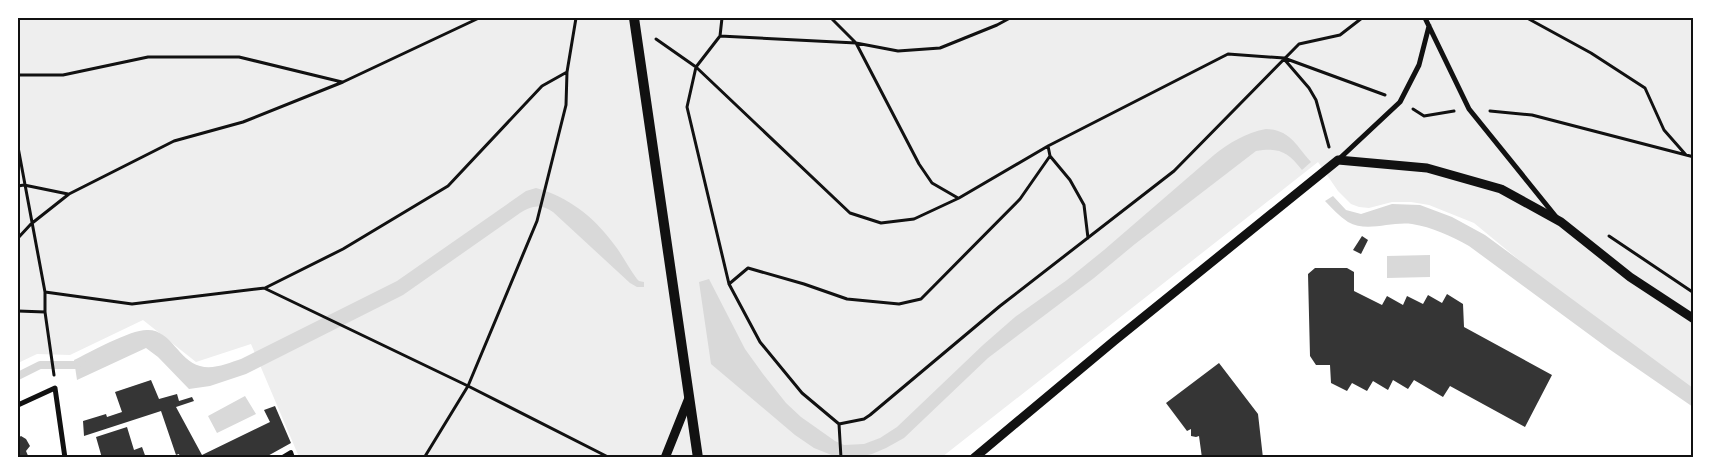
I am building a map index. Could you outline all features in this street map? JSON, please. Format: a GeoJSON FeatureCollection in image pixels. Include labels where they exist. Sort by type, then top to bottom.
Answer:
{"type":"FeatureCollection","features":[{"type":"Feature","properties":{"kind":"main road"},"geometry":{"type":"LineString","coordinates":[[634,19],[698,458]]}},
{"type":"Feature","properties":{"kind":"street"},"geometry":{"type":"LineString","coordinates":[[1425,18],[1469,109],[1561,222]]}},
{"type":"Feature","properties":{"kind":"street"},"geometry":{"type":"LineString","coordinates":[[974,458],[1114,341],[1338,160],[1400,102],[1418,65],[1429,26]]}},
{"type":"Feature","properties":{"kind":"street"},"geometry":{"type":"LineString","coordinates":[[1338,160],[1427,168],[1501,189],[1561,222],[1630,277],[1694,319]]}},
{"type":"Feature","properties":{"kind":"street"},"geometry":{"type":"LineString","coordinates":[[18,405],[55,388],[64,458]]}},
{"type":"Feature","properties":{"kind":"street"},"geometry":{"type":"LineString","coordinates":[[665,458],[689,398]]}},
{"type":"Feature","properties":{"kind":"lane"},"geometry":{"type":"LineString","coordinates":[[281,458],[290,452],[293,458]]}},
{"type":"Feature","properties":{"kind":"path"},"geometry":{"type":"LineString","coordinates":[[18,238],[31,224],[69,194],[174,141],[243,122],[343,82],[479,18]]}},
{"type":"Feature","properties":{"kind":"path"},"geometry":{"type":"LineString","coordinates":[[424,458],[468,386],[537,221],[566,105],[568,72],[576,18]]}},
{"type":"Feature","properties":{"kind":"path"},"geometry":{"type":"LineString","coordinates":[[722,18],[720,36],[696,67],[687,107],[729,284],[760,342],[802,393],[839,424],[841,458]]}},
{"type":"Feature","properties":{"kind":"path"},"geometry":{"type":"LineString","coordinates":[[831,18],[856,43],[919,164],[932,184],[959,198]]}},
{"type":"Feature","properties":{"kind":"path"},"geometry":{"type":"LineString","coordinates":[[720,36],[856,43],[898,51],[940,48],[998,25],[1010,18]]}},
{"type":"Feature","properties":{"kind":"path"},"geometry":{"type":"LineString","coordinates":[[839,424],[864,419],[870,415],[1000,306],[1174,171],[1299,44],[1340,35],[1362,18]]}},
{"type":"Feature","properties":{"kind":"path"},"geometry":{"type":"LineString","coordinates":[[1527,18],[1591,53],[1645,88],[1664,130],[1687,155]]}},
{"type":"Feature","properties":{"kind":"path"},"geometry":{"type":"LineString","coordinates":[[634,19],[650,35],[696,67],[850,213],[881,223],[914,219],[959,198],[1048,146],[1228,54],[1284,58],[1392,98],[1424,116],[1469,109],[1532,115],[1694,158]]}},
{"type":"Feature","properties":{"kind":"path"},"geometry":{"type":"LineString","coordinates":[[18,75],[63,75],[148,57],[239,58],[343,82]]}},
{"type":"Feature","properties":{"kind":"path"},"geometry":{"type":"LineString","coordinates":[[1284,58],[1309,88],[1316,100],[1326,141],[1338,160]]}},
{"type":"Feature","properties":{"kind":"path"},"geometry":{"type":"LineString","coordinates":[[45,292],[132,304],[265,288],[343,249],[448,186],[542,86],[568,72]]}},
{"type":"Feature","properties":{"kind":"path"},"geometry":{"type":"LineString","coordinates":[[1048,146],[1050,156],[1070,180],[1084,205],[1088,238]]}},
{"type":"Feature","properties":{"kind":"path"},"geometry":{"type":"LineString","coordinates":[[18,147],[45,292],[45,312],[55,388]]}},
{"type":"Feature","properties":{"kind":"path"},"geometry":{"type":"LineString","coordinates":[[729,284],[748,268],[804,284],[847,300],[899,304],[921,299],[1020,199],[1050,156]]}},
{"type":"Feature","properties":{"kind":"path"},"geometry":{"type":"LineString","coordinates":[[18,186],[24,185],[69,194]]}},
{"type":"Feature","properties":{"kind":"path"},"geometry":{"type":"LineString","coordinates":[[1604,233],[1694,293]]}},
{"type":"Feature","properties":{"kind":"path"},"geometry":{"type":"LineString","coordinates":[[265,288],[468,386],[610,458]]}},
{"type":"Feature","properties":{"kind":"path"},"geometry":{"type":"LineString","coordinates":[[18,311],[45,312]]}},
{"type":"Feature","properties":{"kind":"shaded area"},"geometry":{"type":"Polygon","coordinates":[[[18,18],[1693,18],[1693,403],[1474,223],[1429,205],[1411,202],[1392,202],[1369,208],[1351,204],[1338,191],[1318,162],[942,457],[299,457],[251,344],[196,362],[143,320],[70,355],[37,354],[18,363],[18,18]]]}},
{"type":"Feature","properties":{"kind":"shaded area"},"geometry":{"type":"Polygon","coordinates":[[[1266,129],[1281,132],[1287,136],[1311,162],[1302,170],[1282,152],[1271,150],[1256,151],[988,358],[904,438],[872,454],[848,458],[834,456],[814,448],[795,435],[711,364],[699,282],[709,279],[745,349],[786,403],[801,417],[835,441],[844,445],[864,444],[880,438],[897,427],[1015,317],[1067,280],[1104,250],[1214,155],[1238,139],[1266,129]]]}},
{"type":"Feature","properties":{"kind":"shaded area"},"geometry":{"type":"Polygon","coordinates":[[[536,188],[569,202],[597,224],[613,243],[637,279],[644,282],[644,287],[637,287],[630,283],[553,212],[540,207],[533,207],[520,213],[403,295],[246,374],[210,386],[189,389],[158,357],[146,348],[77,380],[74,360],[122,337],[148,330],[156,331],[163,335],[186,358],[200,366],[216,367],[241,359],[397,281],[526,191],[536,188]]]}},
{"type":"Feature","properties":{"kind":"shaded area"},"geometry":{"type":"Polygon","coordinates":[[[1333,196],[1346,210],[1361,214],[1392,204],[1420,205],[1452,217],[1485,235],[1693,388],[1693,407],[1609,349],[1469,246],[1441,232],[1412,224],[1371,227],[1355,225],[1345,220],[1325,201],[1333,196]]]}},
{"type":"Feature","properties":{"kind":"shaded area"},"geometry":{"type":"Polygon","coordinates":[[[1430,255],[1430,277],[1387,278],[1387,256],[1430,255]]]}},
{"type":"Feature","properties":{"kind":"shaded area"},"geometry":{"type":"Polygon","coordinates":[[[245,396],[256,414],[217,433],[208,416],[245,396]]]}},
{"type":"Feature","properties":{"kind":"building"},"geometry":{"type":"Polygon","coordinates":[[[1362,236],[1368,240],[1361,254],[1353,250],[1362,236]]]}},
{"type":"Feature","properties":{"kind":"building"},"geometry":{"type":"Polygon","coordinates":[[[1315,268],[1347,268],[1354,272],[1354,291],[1382,305],[1387,296],[1403,305],[1407,296],[1423,304],[1428,295],[1442,303],[1447,294],[1463,304],[1464,327],[1552,375],[1525,427],[1450,386],[1443,397],[1414,380],[1408,389],[1393,380],[1388,390],[1373,381],[1367,391],[1352,383],[1347,391],[1331,383],[1330,365],[1316,365],[1310,356],[1308,274],[1315,268]]]}},
{"type":"Feature","properties":{"kind":"building"},"geometry":{"type":"Polygon","coordinates":[[[1219,363],[1258,414],[1263,458],[1202,458],[1199,436],[1191,436],[1191,429],[1187,431],[1166,403],[1219,363]]]}},
{"type":"Feature","properties":{"kind":"building"},"geometry":{"type":"Polygon","coordinates":[[[151,380],[159,399],[177,394],[179,401],[192,397],[194,401],[176,407],[202,455],[270,422],[264,410],[275,406],[291,443],[264,458],[180,458],[179,454],[176,455],[161,411],[84,436],[83,421],[106,414],[107,417],[122,412],[115,392],[151,380]]]}},
{"type":"Feature","properties":{"kind":"building"},"geometry":{"type":"Polygon","coordinates":[[[127,427],[134,450],[142,447],[146,458],[102,458],[96,437],[127,427]]]}},
{"type":"Feature","properties":{"kind":"building"},"geometry":{"type":"Polygon","coordinates":[[[21,436],[26,439],[30,446],[26,451],[29,458],[18,458],[18,438],[21,436]]]}},
{"type":"Feature","properties":{"kind":"waterway"},"geometry":{"type":"LineString","coordinates":[[18,376],[40,365],[75,365],[82,362]]}}]}
